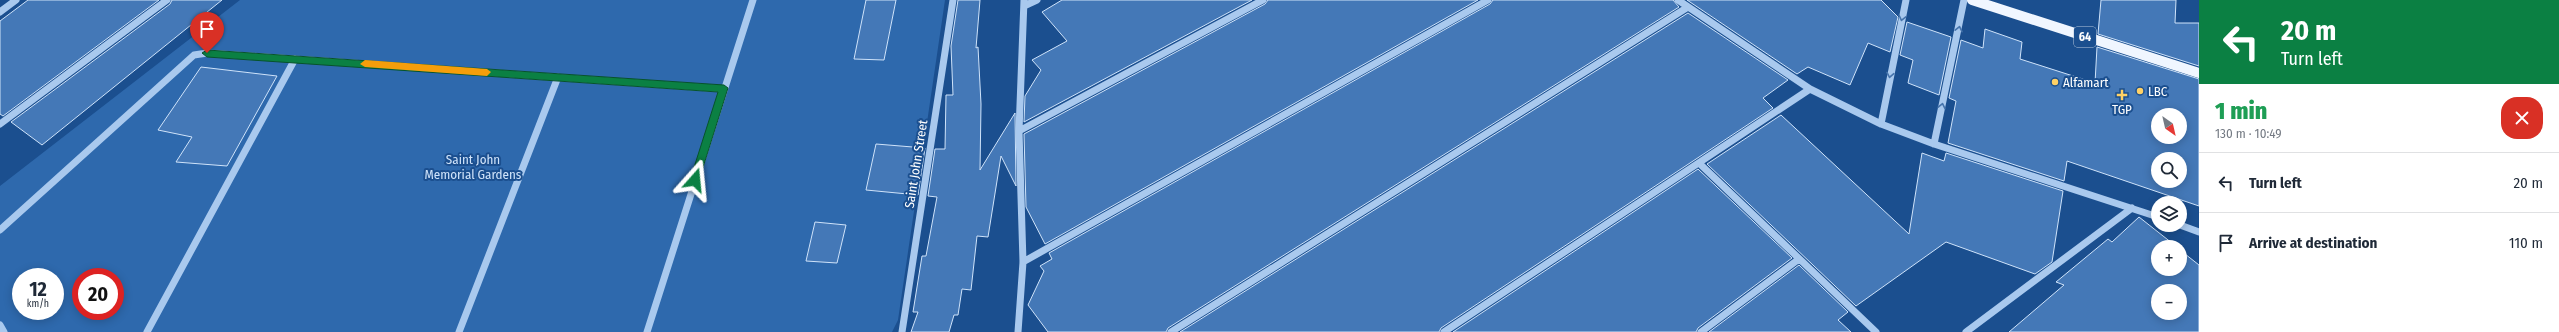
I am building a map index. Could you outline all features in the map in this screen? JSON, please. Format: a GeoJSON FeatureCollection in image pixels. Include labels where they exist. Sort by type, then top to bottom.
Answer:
{"type":"FeatureCollection","features":[{"type":"Feature","properties":{"kind":"main road","name":"64"},"geometry":{"type":"LineString","coordinates":[[1972,0],[2199,74]]}},
{"type":"Feature","properties":{"kind":"street"},"geometry":{"type":"LineString","coordinates":[[0,12],[16,0]]}},
{"type":"Feature","properties":{"kind":"street"},"geometry":{"type":"LineString","coordinates":[[0,124],[167,0]]}},
{"type":"Feature","properties":{"kind":"street"},"geometry":{"type":"LineString","coordinates":[[647,332],[753,0]]}},
{"type":"Feature","properties":{"kind":"street","name":"Saint John Street"},"geometry":{"type":"LineString","coordinates":[[902,332],[953,0]]}},
{"type":"Feature","properties":{"kind":"street"},"geometry":{"type":"LineString","coordinates":[[1018,332],[1023,262],[1019,131],[1024,3],[1037,0]]}},
{"type":"Feature","properties":{"kind":"street"},"geometry":{"type":"LineString","coordinates":[[1019,131],[1263,0]]}},
{"type":"Feature","properties":{"kind":"street"},"geometry":{"type":"LineString","coordinates":[[1023,262],[1488,0]]}},
{"type":"Feature","properties":{"kind":"street"},"geometry":{"type":"LineString","coordinates":[[1678,0],[1810,89],[1881,124],[1934,144],[2151,215]]}},
{"type":"Feature","properties":{"kind":"street"},"geometry":{"type":"LineString","coordinates":[[1881,124],[1906,0]]}},
{"type":"Feature","properties":{"kind":"street"},"geometry":{"type":"LineString","coordinates":[[1934,144],[1964,0]]}},
{"type":"Feature","properties":{"kind":"street"},"geometry":{"type":"LineString","coordinates":[[1172,332],[1688,7]]}},
{"type":"Feature","properties":{"kind":"street"},"geometry":{"type":"LineString","coordinates":[[0,230],[194,55],[207,53],[724,88]]}},
{"type":"Feature","properties":{"kind":"street"},"geometry":{"type":"LineString","coordinates":[[147,332],[294,59]]}},
{"type":"Feature","properties":{"kind":"street"},"geometry":{"type":"LineString","coordinates":[[458,332],[558,77]]}},
{"type":"Feature","properties":{"kind":"street"},"geometry":{"type":"LineString","coordinates":[[1444,332],[1700,164],[1810,89]]}},
{"type":"Feature","properties":{"kind":"street"},"geometry":{"type":"LineString","coordinates":[[1700,164],[1876,332]]}},
{"type":"Feature","properties":{"kind":"street"},"geometry":{"type":"LineString","coordinates":[[1966,332],[2132,208]]}},
{"type":"Feature","properties":{"kind":"street"},"geometry":{"type":"LineString","coordinates":[[2187,228],[2199,232]]}},
{"type":"Feature","properties":{"kind":"street"},"geometry":{"type":"LineString","coordinates":[[1701,332],[1799,258]]}},
{"type":"Feature","properties":{"kind":"street"},"geometry":{"type":"LineString","coordinates":[[0,325],[4,332]]}},
{"type":"Feature","properties":{"kind":"green space","name":"Saint John Memorial Gardens"},"geometry":{"type":"Polygon","coordinates":[[[240,0],[945,0],[898,320],[892,332],[0,332],[0,186],[240,0]]]}},
{"type":"Feature","properties":{"kind":"building"},"geometry":{"type":"Polygon","coordinates":[[[28,0],[159,0],[3,116],[0,114],[0,21],[28,0]]]}},
{"type":"Feature","properties":{"kind":"building"},"geometry":{"type":"Polygon","coordinates":[[[172,0],[222,0],[42,145],[11,122],[170,4],[172,0]]]}},
{"type":"Feature","properties":{"kind":"building"},"geometry":{"type":"Polygon","coordinates":[[[866,0],[896,0],[884,60],[854,59],[866,0]]]}},
{"type":"Feature","properties":{"kind":"building"},"geometry":{"type":"Polygon","coordinates":[[[958,0],[980,0],[976,48],[978,47],[981,104],[980,170],[1015,113],[1016,186],[1001,156],[988,237],[977,236],[971,290],[962,289],[958,315],[954,315],[949,332],[911,332],[918,312],[913,312],[922,256],[926,256],[937,197],[928,196],[935,149],[945,149],[946,95],[953,95],[951,46],[958,0]]]}},
{"type":"Feature","properties":{"kind":"building"},"geometry":{"type":"Polygon","coordinates":[[[1062,0],[1252,0],[1024,122],[1025,96],[1041,70],[1032,60],[1067,41],[1042,12],[1062,0]]]}},
{"type":"Feature","properties":{"kind":"building"},"geometry":{"type":"Polygon","coordinates":[[[1268,0],[1478,0],[1045,244],[1026,207],[1024,134],[1265,4],[1268,0]]]}},
{"type":"Feature","properties":{"kind":"building"},"geometry":{"type":"Polygon","coordinates":[[[1493,0],[1673,0],[1679,7],[1168,328],[1166,332],[1048,332],[1028,305],[1044,271],[1040,266],[1052,259],[1049,253],[1490,4],[1493,0]]]}},
{"type":"Feature","properties":{"kind":"building"},"geometry":{"type":"Polygon","coordinates":[[[1687,0],[1881,0],[1898,17],[1890,52],[1868,43],[1850,85],[1808,67],[1797,74],[1687,0]]]}},
{"type":"Feature","properties":{"kind":"building"},"geometry":{"type":"Polygon","coordinates":[[[2101,0],[2176,0],[2175,23],[2199,23],[2199,66],[2098,34],[2101,0]]]}},
{"type":"Feature","properties":{"kind":"building"},"geometry":{"type":"Polygon","coordinates":[[[1688,13],[1788,80],[1763,98],[1773,108],[1441,328],[1439,332],[1180,332],[1688,13]]]}},
{"type":"Feature","properties":{"kind":"building"},"geometry":{"type":"Polygon","coordinates":[[[1907,22],[1951,37],[1939,95],[1908,83],[1913,60],[1900,55],[1907,22]]]}},
{"type":"Feature","properties":{"kind":"building"},"geometry":{"type":"Polygon","coordinates":[[[1985,29],[2022,42],[2020,59],[2095,83],[2097,47],[2199,79],[2199,206],[2187,202],[2187,196],[2170,196],[2067,161],[2064,181],[1948,143],[1956,101],[1949,98],[1961,40],[1983,48],[1985,29]]]}},
{"type":"Feature","properties":{"kind":"building"},"geometry":{"type":"Polygon","coordinates":[[[201,67],[277,76],[227,166],[176,162],[192,137],[158,130],[201,67]]]}},
{"type":"Feature","properties":{"kind":"building"},"geometry":{"type":"Polygon","coordinates":[[[1781,115],[1909,234],[1922,153],[1944,161],[1946,153],[2063,191],[2052,262],[2035,274],[1946,242],[1856,306],[1707,164],[1781,115]]]}},
{"type":"Feature","properties":{"kind":"building"},"geometry":{"type":"Polygon","coordinates":[[[876,144],[925,148],[918,195],[866,190],[876,144]]]}},
{"type":"Feature","properties":{"kind":"building"},"geometry":{"type":"Polygon","coordinates":[[[1698,169],[1792,258],[1698,328],[1696,332],[1453,332],[1698,169]]]}},
{"type":"Feature","properties":{"kind":"building"},"geometry":{"type":"Polygon","coordinates":[[[2139,217],[2151,226],[2151,232],[2158,232],[2168,240],[2151,240],[2151,276],[2187,276],[2187,256],[2199,265],[2199,332],[2009,332],[2064,285],[2056,282],[2108,239],[2112,242],[2139,217]]]}},
{"type":"Feature","properties":{"kind":"building"},"geometry":{"type":"Polygon","coordinates":[[[815,222],[846,225],[837,263],[806,261],[815,222]]]}},
{"type":"Feature","properties":{"kind":"building"},"geometry":{"type":"Polygon","coordinates":[[[1799,265],[1848,312],[1838,320],[1851,332],[1709,332],[1799,265]]]}},
{"type":"Feature","properties":{"kind":"slow traffic"},"geometry":{"type":"LineString","coordinates":[[365,64],[487,72]]}},
{"type":"Feature","properties":{"kind":"place","name":"Alfamart"},"geometry":{"type":"Point","coordinates":[2055,82]}},
{"type":"Feature","properties":{"kind":"place","name":"LBC"},"geometry":{"type":"Point","coordinates":[2140,91]}},
{"type":"Feature","properties":{"kind":"place","name":"TGP"},"geometry":{"type":"Point","coordinates":[2122,95]}},
{"type":"Feature","properties":{"kind":"route"},"geometry":{"type":"LineString","coordinates":[[207,53],[724,88],[695,180]]}}]}
